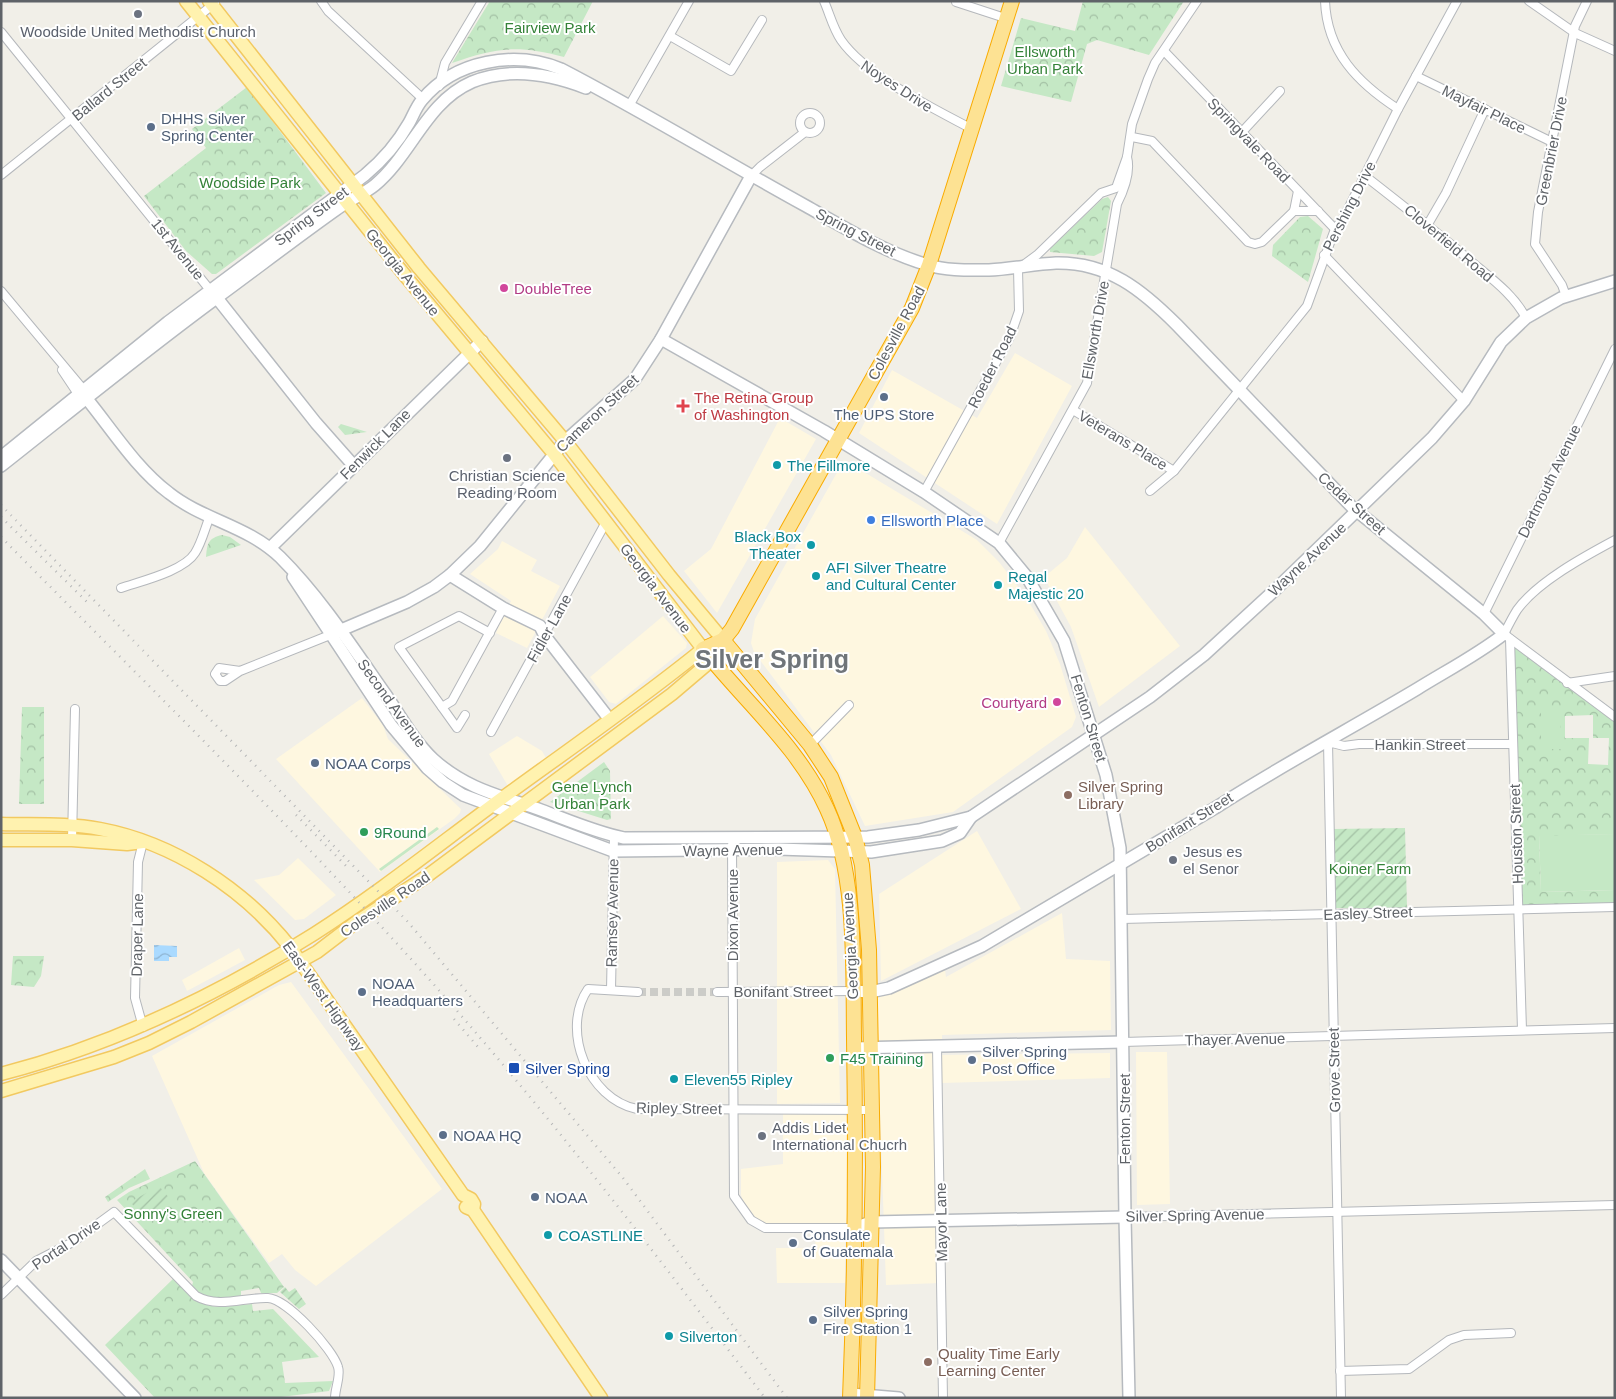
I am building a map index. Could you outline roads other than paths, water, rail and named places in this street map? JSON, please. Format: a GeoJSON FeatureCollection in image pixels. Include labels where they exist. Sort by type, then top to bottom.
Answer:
{"type":"FeatureCollection","features":[{"type":"Feature","properties":{"kind":"highway","name":"Colesville Road"},"geometry":{"type":"LineString","coordinates":[[703,649],[723,640],[732,628],[912,308],[929,266],[1005,18],[1012,1]]}},
{"type":"Feature","properties":{"kind":"highway","name":"Georgia Avenue"},"geometry":{"type":"LineString","coordinates":[[723,640],[810,745],[830,777],[855,837],[864,882],[870,992],[873,1167],[870,1222],[867,1397]]}},
{"type":"Feature","properties":{"kind":"highway","name":"Georgia Avenue"},"geometry":{"type":"LineString","coordinates":[[703,649],[798,759],[825,804],[838,844],[850,916],[854,991],[856,1110],[850,1396]]}},
{"type":"Feature","properties":{"kind":"highway"},"geometry":{"type":"LineString","coordinates":[[852,1323],[868,1323]]}},
{"type":"Feature","properties":{"kind":"main road","name":"Georgia Avenue"},"geometry":{"type":"LineString","coordinates":[[186,1],[343,198],[554,454],[703,649]]}},
{"type":"Feature","properties":{"kind":"main road","name":"Georgia Avenue"},"geometry":{"type":"LineString","coordinates":[[212,2],[419,268],[565,441],[637,535],[723,640]]}},
{"type":"Feature","properties":{"kind":"main road"},"geometry":{"type":"LineString","coordinates":[[587,497],[599,503],[627,536],[637,535]]}},
{"type":"Feature","properties":{"kind":"main road","name":"Colesville Road"},"geometry":{"type":"LineString","coordinates":[[1,1091],[114,1057],[149,1042],[191,1022],[301,962],[355,923],[422,879],[672,694],[712,660],[723,640]]}},
{"type":"Feature","properties":{"kind":"main road","name":"Colesville Road"},"geometry":{"type":"LineString","coordinates":[[1,1074],[98,1044],[143,1027],[213,991],[315,933],[391,880],[610,720],[703,649]]}},
{"type":"Feature","properties":{"kind":"main road","name":"East-West Highway"},"geometry":{"type":"LineString","coordinates":[[1,824],[73,826],[121,834],[166,850],[237,893],[277,930],[463,1195],[471,1199],[474,1204],[473,1210],[601,1398]]}},
{"type":"Feature","properties":{"kind":"main road","name":"East-West Highway"},"geometry":{"type":"LineString","coordinates":[[1,840],[72,840],[121,844],[143,842]]}},
{"type":"Feature","properties":{"kind":"street"},"geometry":{"type":"LineString","coordinates":[[321,1],[328,11],[423,99]]}},
{"type":"Feature","properties":{"kind":"street"},"geometry":{"type":"LineString","coordinates":[[438,86],[444,62],[481,1]]}},
{"type":"Feature","properties":{"kind":"street"},"geometry":{"type":"LineString","coordinates":[[629,106],[689,1]]}},
{"type":"Feature","properties":{"kind":"street","name":"Ellsworth Drive"},"geometry":{"type":"LineString","coordinates":[[1018,269],[1037,255],[1101,193],[1116,188],[1132,137],[1132,124],[1148,79],[1197,1]]}},
{"type":"Feature","properties":{"kind":"street"},"geometry":{"type":"LineString","coordinates":[[1325,1],[1331,35],[1343,61],[1371,92],[1398,109]]}},
{"type":"Feature","properties":{"kind":"street","name":"Pershing Drive"},"geometry":{"type":"LineString","coordinates":[[1150,491],[1174,471],[1307,306],[1334,229],[1344,217],[1398,109],[1457,1]]}},
{"type":"Feature","properties":{"kind":"street"},"geometry":{"type":"LineString","coordinates":[[1529,1],[1574,33],[1615,51]]}},
{"type":"Feature","properties":{"kind":"street","name":"Greenbrier Drive"},"geometry":{"type":"LineString","coordinates":[[1566,296],[1562,286],[1535,244],[1538,212],[1575,26],[1587,1]]}},
{"type":"Feature","properties":{"kind":"street","name":"Ballard Street"},"geometry":{"type":"LineString","coordinates":[[1,175],[198,16],[212,2]]}},
{"type":"Feature","properties":{"kind":"street","name":"Noyes Drive"},"geometry":{"type":"LineString","coordinates":[[825,2],[833,26],[841,41],[859,62],[943,116],[972,129]]}},
{"type":"Feature","properties":{"kind":"street"},"geometry":{"type":"LineString","coordinates":[[956,2],[1005,18]]}},
{"type":"Feature","properties":{"kind":"street"},"geometry":{"type":"LineString","coordinates":[[670,36],[731,71],[762,20]]}},
{"type":"Feature","properties":{"kind":"street","name":"1st Avenue"},"geometry":{"type":"LineString","coordinates":[[1,32],[316,423],[354,466]]}},
{"type":"Feature","properties":{"kind":"street","name":"Springvale Road"},"geometry":{"type":"LineString","coordinates":[[1164,51],[1318,210],[1334,229]]}},
{"type":"Feature","properties":{"kind":"street","name":"Spring Street"},"geometry":{"type":"LineString","coordinates":[[1,457],[213,294],[358,188],[396,144],[423,99],[438,86],[460,72],[484,62],[527,59],[561,69],[854,233],[929,266],[968,270],[1018,269],[1057,264],[1076,264],[1106,271]]}},
{"type":"Feature","properties":{"kind":"street","name":"Spring Street"},"geometry":{"type":"LineString","coordinates":[[358,188],[375,185],[393,167],[434,110],[444,100],[459,89],[489,76],[514,73],[549,77],[577,84],[629,106]]}},
{"type":"Feature","properties":{"kind":"street","name":"Mayfair Place"},"geometry":{"type":"LineString","coordinates":[[1416,76],[1552,142]]}},
{"type":"Feature","properties":{"kind":"street"},"geometry":{"type":"LineString","coordinates":[[1242,132],[1280,91]]}},
{"type":"Feature","properties":{"kind":"street"},"geometry":{"type":"LineString","coordinates":[[1428,224],[1446,193],[1486,110]]}},
{"type":"Feature","properties":{"kind":"street","name":"Cameron Street"},"geometry":{"type":"LineString","coordinates":[[335,633],[407,602],[434,587],[450,575],[480,546],[565,441],[630,385],[644,368],[751,176],[805,132]]}},
{"type":"Feature","properties":{"kind":"street"},"geometry":{"type":"LineString","coordinates":[[1132,137],[1152,141],[1248,242],[1254,244],[1262,242],[1294,211],[1298,191]]}},
{"type":"Feature","properties":{"kind":"street","name":"Ellsworth Drive"},"geometry":{"type":"LineString","coordinates":[[999,543],[1087,383],[1117,204],[1124,189],[1129,163],[1127,156]]}},
{"type":"Feature","properties":{"kind":"street","name":"Cloverfield Road"},"geometry":{"type":"LineString","coordinates":[[1364,176],[1428,224],[1503,289],[1521,308],[1526,318]]}},
{"type":"Feature","properties":{"kind":"street"},"geometry":{"type":"LineString","coordinates":[[1294,211],[1318,210]]}},
{"type":"Feature","properties":{"kind":"street"},"geometry":{"type":"LineString","coordinates":[[1324,255],[1464,401]]}},
{"type":"Feature","properties":{"kind":"street","name":"Roeder Road"},"geometry":{"type":"LineString","coordinates":[[924,492],[1010,337],[1018,311],[1018,269]]}},
{"type":"Feature","properties":{"kind":"street","name":"Cedar Street"},"geometry":{"type":"LineString","coordinates":[[1106,271],[1126,280],[1149,297],[1358,511],[1484,614],[1507,637],[1615,718]]}},
{"type":"Feature","properties":{"kind":"street","name":"Wayne Avenue"},"geometry":{"type":"LineString","coordinates":[[491,807],[613,850],[732,850],[838,844],[855,837],[898,834],[971,817],[1094,735],[1204,655],[1358,511],[1432,438],[1464,401],[1502,342],[1526,318],[1566,296],[1615,281]]}},
{"type":"Feature","properties":{"kind":"street","name":"Second Avenue"},"geometry":{"type":"LineString","coordinates":[[1,291],[137,462],[152,478],[168,493],[210,516],[249,534],[270,548],[299,576],[335,633],[379,696],[432,758],[466,782],[502,798],[522,804]]}},
{"type":"Feature","properties":{"kind":"street","name":"Fenton Street"},"geometry":{"type":"LineString","coordinates":[[661,339],[924,492],[999,543],[1027,577],[1064,641],[1094,735],[1116,820],[1121,864],[1125,1217],[1130,1398]]}},
{"type":"Feature","properties":{"kind":"street","name":"Fenwick Lane"},"geometry":{"type":"LineString","coordinates":[[270,548],[482,341]]}},
{"type":"Feature","properties":{"kind":"street","name":"Dartmouth Avenue"},"geometry":{"type":"LineString","coordinates":[[1484,614],[1615,349]]}},
{"type":"Feature","properties":{"kind":"street","name":"Spring Street"},"geometry":{"type":"LineString","coordinates":[[1,466],[83,394]]}},
{"type":"Feature","properties":{"kind":"street","name":"Veterans Place"},"geometry":{"type":"LineString","coordinates":[[1073,410],[1174,471]]}},
{"type":"Feature","properties":{"kind":"street"},"geometry":{"type":"LineString","coordinates":[[121,588],[189,561],[200,543],[210,516]]}},
{"type":"Feature","properties":{"kind":"street","name":"Fidler Lane"},"geometry":{"type":"LineString","coordinates":[[491,732],[606,522]]}},
{"type":"Feature","properties":{"kind":"street","name":"Bonifant Street"},"geometry":{"type":"LineString","coordinates":[[717,992],[870,992],[889,988],[982,946],[1215,808],[1240,790],[1328,742],[1507,637],[1518,609],[1549,580],[1581,558],[1615,540]]}},
{"type":"Feature","properties":{"kind":"street"},"geometry":{"type":"LineString","coordinates":[[450,575],[503,608],[540,626],[545,636],[610,720]]}},
{"type":"Feature","properties":{"kind":"street"},"geometry":{"type":"LineString","coordinates":[[442,707],[452,701],[503,608]]}},
{"type":"Feature","properties":{"kind":"street"},"geometry":{"type":"LineString","coordinates":[[465,715],[457,728],[399,647],[460,616],[490,633]]}},
{"type":"Feature","properties":{"kind":"street"},"geometry":{"type":"LineString","coordinates":[[240,671],[335,633]]}},
{"type":"Feature","properties":{"kind":"street","name":"Houston Street"},"geometry":{"type":"LineString","coordinates":[[1507,637],[1513,744],[1522,1030]]}},
{"type":"Feature","properties":{"kind":"street"},"geometry":{"type":"LineString","coordinates":[[1567,682],[1615,676]]}},
{"type":"Feature","properties":{"kind":"street","name":"Second Avenue"},"geometry":{"type":"LineString","coordinates":[[379,696],[407,746],[427,768],[463,795],[491,807]]}},
{"type":"Feature","properties":{"kind":"street"},"geometry":{"type":"LineString","coordinates":[[810,745],[849,705]]}},
{"type":"Feature","properties":{"kind":"street"},"geometry":{"type":"LineString","coordinates":[[72,840],[75,709]]}},
{"type":"Feature","properties":{"kind":"street","name":"Hankin Street"},"geometry":{"type":"LineString","coordinates":[[1328,742],[1344,746],[1359,744],[1513,744]]}},
{"type":"Feature","properties":{"kind":"street","name":"Grove Street"},"geometry":{"type":"LineString","coordinates":[[1328,742],[1341,1398]]}},
{"type":"Feature","properties":{"kind":"street","name":"Wayne Avenue"},"geometry":{"type":"LineString","coordinates":[[522,804],[624,838],[733,838],[838,844],[858,852],[942,841],[960,833],[971,817]]}},
{"type":"Feature","properties":{"kind":"street","name":"Ramsey Avenue"},"geometry":{"type":"LineString","coordinates":[[611,990],[614,836]]}},
{"type":"Feature","properties":{"kind":"street","name":"Dixon Avenue"},"geometry":{"type":"LineString","coordinates":[[733,838],[732,992],[734,1109]]}},
{"type":"Feature","properties":{"kind":"street","name":"Draper Lane"},"geometry":{"type":"LineString","coordinates":[[143,842],[138,862],[136,998],[143,1027]]}},
{"type":"Feature","properties":{"kind":"street","name":"Easley Street"},"geometry":{"type":"LineString","coordinates":[[1122,919],[1615,907]]}},
{"type":"Feature","properties":{"kind":"street","name":"Ripley Street"},"geometry":{"type":"LineString","coordinates":[[611,990],[588,989],[578,1011],[579,1044],[592,1076],[613,1101],[637,1109],[872,1110]]}},
{"type":"Feature","properties":{"kind":"street"},"geometry":{"type":"LineString","coordinates":[[611,990],[638,992]]}},
{"type":"Feature","properties":{"kind":"street","name":"Thayer Avenue"},"geometry":{"type":"LineString","coordinates":[[854,1048],[1333,1037],[1615,1028]]}},
{"type":"Feature","properties":{"kind":"street","name":"Mayor Lane"},"geometry":{"type":"LineString","coordinates":[[937,1047],[943,1398]]}},
{"type":"Feature","properties":{"kind":"street","name":"Silver Spring Avenue"},"geometry":{"type":"LineString","coordinates":[[734,1109],[734,1196],[751,1220],[765,1228],[854,1228],[870,1222],[1615,1204]]}},
{"type":"Feature","properties":{"kind":"street","name":"Portal Drive"},"geometry":{"type":"LineString","coordinates":[[1,1295],[36,1261],[73,1242],[114,1212],[196,1296],[214,1303],[267,1298],[282,1302],[303,1322],[332,1356],[339,1368],[335,1398]]}},
{"type":"Feature","properties":{"kind":"street"},"geometry":{"type":"LineString","coordinates":[[1,1260],[135,1398]]}},
{"type":"Feature","properties":{"kind":"street"},"geometry":{"type":"LineString","coordinates":[[1340,1371],[1409,1369],[1449,1340],[1464,1335],[1511,1333]]}},
{"type":"Feature","properties":{"kind":"street"},"geometry":{"type":"LineString","coordinates":[[850,1396],[899,1398]]}},
{"type":"Feature","properties":{"kind":"water"},"geometry":{"type":"Polygon","coordinates":[[[154,945],[177,946],[177,957],[169,957],[169,961],[154,961],[154,945]]]}},
{"type":"Feature","properties":{"kind":"tunnel"},"geometry":{"type":"LineString","coordinates":[[638,992],[717,992]]}},
{"type":"Feature","properties":{"kind":"railway"},"geometry":{"type":"LineString","coordinates":[[1,505],[408,922],[623,1178],[787,1398]]}},
{"type":"Feature","properties":{"kind":"railway"},"geometry":{"type":"LineString","coordinates":[[1,517],[88,603]]}},
{"type":"Feature","properties":{"kind":"railway"},"geometry":{"type":"LineString","coordinates":[[1,537],[294,834],[439,990],[583,1162],[765,1398]]}},
{"type":"Feature","properties":{"kind":"railway"},"geometry":{"type":"LineString","coordinates":[[296,815],[347,867]]}},
{"type":"Feature","properties":{"kind":"railway"},"geometry":{"type":"LineString","coordinates":[[454,1019],[478,1047]]}},
{"type":"Feature","properties":{"kind":"place","name":"Woodside United Methodist Church"},"geometry":{"type":"Point","coordinates":[138,14]}},
{"type":"Feature","properties":{"kind":"place","name":"DHHS Silver Spring Center"},"geometry":{"type":"Point","coordinates":[151,127]}},
{"type":"Feature","properties":{"kind":"place","name":"DoubleTree"},"geometry":{"type":"Point","coordinates":[504,288]}},
{"type":"Feature","properties":{"kind":"place","name":"The UPS Store"},"geometry":{"type":"Point","coordinates":[884,397]}},
{"type":"Feature","properties":{"kind":"place","name":"The Retina Group of Washington"},"geometry":{"type":"Point","coordinates":[683,406]}},
{"type":"Feature","properties":{"kind":"place","name":"Christian Science Reading Room"},"geometry":{"type":"Point","coordinates":[507,458]}},
{"type":"Feature","properties":{"kind":"place","name":"The Fillmore"},"geometry":{"type":"Point","coordinates":[777,465]}},
{"type":"Feature","properties":{"kind":"place","name":"Ellsworth Place"},"geometry":{"type":"Point","coordinates":[871,520]}},
{"type":"Feature","properties":{"kind":"place","name":"Black Box Theater"},"geometry":{"type":"Point","coordinates":[811,545]}},
{"type":"Feature","properties":{"kind":"place","name":"AFI Silver Theatre and Cultural Center"},"geometry":{"type":"Point","coordinates":[816,576]}},
{"type":"Feature","properties":{"kind":"place","name":"Regal Majestic 20"},"geometry":{"type":"Point","coordinates":[998,585]}},
{"type":"Feature","properties":{"kind":"place","name":"Courtyard"},"geometry":{"type":"Point","coordinates":[1057,702]}},
{"type":"Feature","properties":{"kind":"place","name":"NOAA Corps"},"geometry":{"type":"Point","coordinates":[315,763]}},
{"type":"Feature","properties":{"kind":"place","name":"Silver Spring Library"},"geometry":{"type":"Point","coordinates":[1068,795]}},
{"type":"Feature","properties":{"kind":"place","name":"9Round"},"geometry":{"type":"Point","coordinates":[364,832]}},
{"type":"Feature","properties":{"kind":"place","name":"Jesus es el Senor"},"geometry":{"type":"Point","coordinates":[1173,860]}},
{"type":"Feature","properties":{"kind":"place","name":"NOAA Headquarters"},"geometry":{"type":"Point","coordinates":[362,992]}},
{"type":"Feature","properties":{"kind":"place","name":"F45 Training"},"geometry":{"type":"Point","coordinates":[830,1058]}},
{"type":"Feature","properties":{"kind":"place","name":"Silver Spring Post Office"},"geometry":{"type":"Point","coordinates":[972,1060]}},
{"type":"Feature","properties":{"kind":"place","name":"Silver Spring"},"geometry":{"type":"Point","coordinates":[514,1068]}},
{"type":"Feature","properties":{"kind":"place","name":"Eleven55 Ripley"},"geometry":{"type":"Point","coordinates":[674,1079]}},
{"type":"Feature","properties":{"kind":"place","name":"NOAA HQ"},"geometry":{"type":"Point","coordinates":[443,1135]}},
{"type":"Feature","properties":{"kind":"place","name":"Addis Lidet International Chucrh"},"geometry":{"type":"Point","coordinates":[762,1136]}},
{"type":"Feature","properties":{"kind":"place","name":"NOAA"},"geometry":{"type":"Point","coordinates":[535,1197]}},
{"type":"Feature","properties":{"kind":"place","name":"COASTLINE"},"geometry":{"type":"Point","coordinates":[548,1235]}},
{"type":"Feature","properties":{"kind":"place","name":"Consulate of Guatemala"},"geometry":{"type":"Point","coordinates":[793,1243]}},
{"type":"Feature","properties":{"kind":"place","name":"Silver Spring Fire Station 1"},"geometry":{"type":"Point","coordinates":[813,1320]}},
{"type":"Feature","properties":{"kind":"place","name":"Silverton"},"geometry":{"type":"Point","coordinates":[669,1336]}},
{"type":"Feature","properties":{"kind":"place","name":"Quality Time Early Learning Center"},"geometry":{"type":"Point","coordinates":[928,1362]}},
{"type":"Feature","properties":{"kind":"district","name":"Silver Spring"},"geometry":{"type":"Point","coordinates":[772,659]}},
{"type":"Feature","properties":{"kind":"park label","name":"Fairview Park"},"geometry":{"type":"Point","coordinates":[550,27]}},
{"type":"Feature","properties":{"kind":"park label","name":"Ellsworth Urban Park"},"geometry":{"type":"Point","coordinates":[1045,60]}},
{"type":"Feature","properties":{"kind":"park label","name":"Woodside Park"},"geometry":{"type":"Point","coordinates":[250,182]}},
{"type":"Feature","properties":{"kind":"park label","name":"Gene Lynch Urban Park"},"geometry":{"type":"Point","coordinates":[592,794]}},
{"type":"Feature","properties":{"kind":"park label","name":"Koiner Farm"},"geometry":{"type":"Point","coordinates":[1370,868]}},
{"type":"Feature","properties":{"kind":"park label","name":"Sonny's Green"},"geometry":{"type":"Point","coordinates":[173,1213]}}]}
